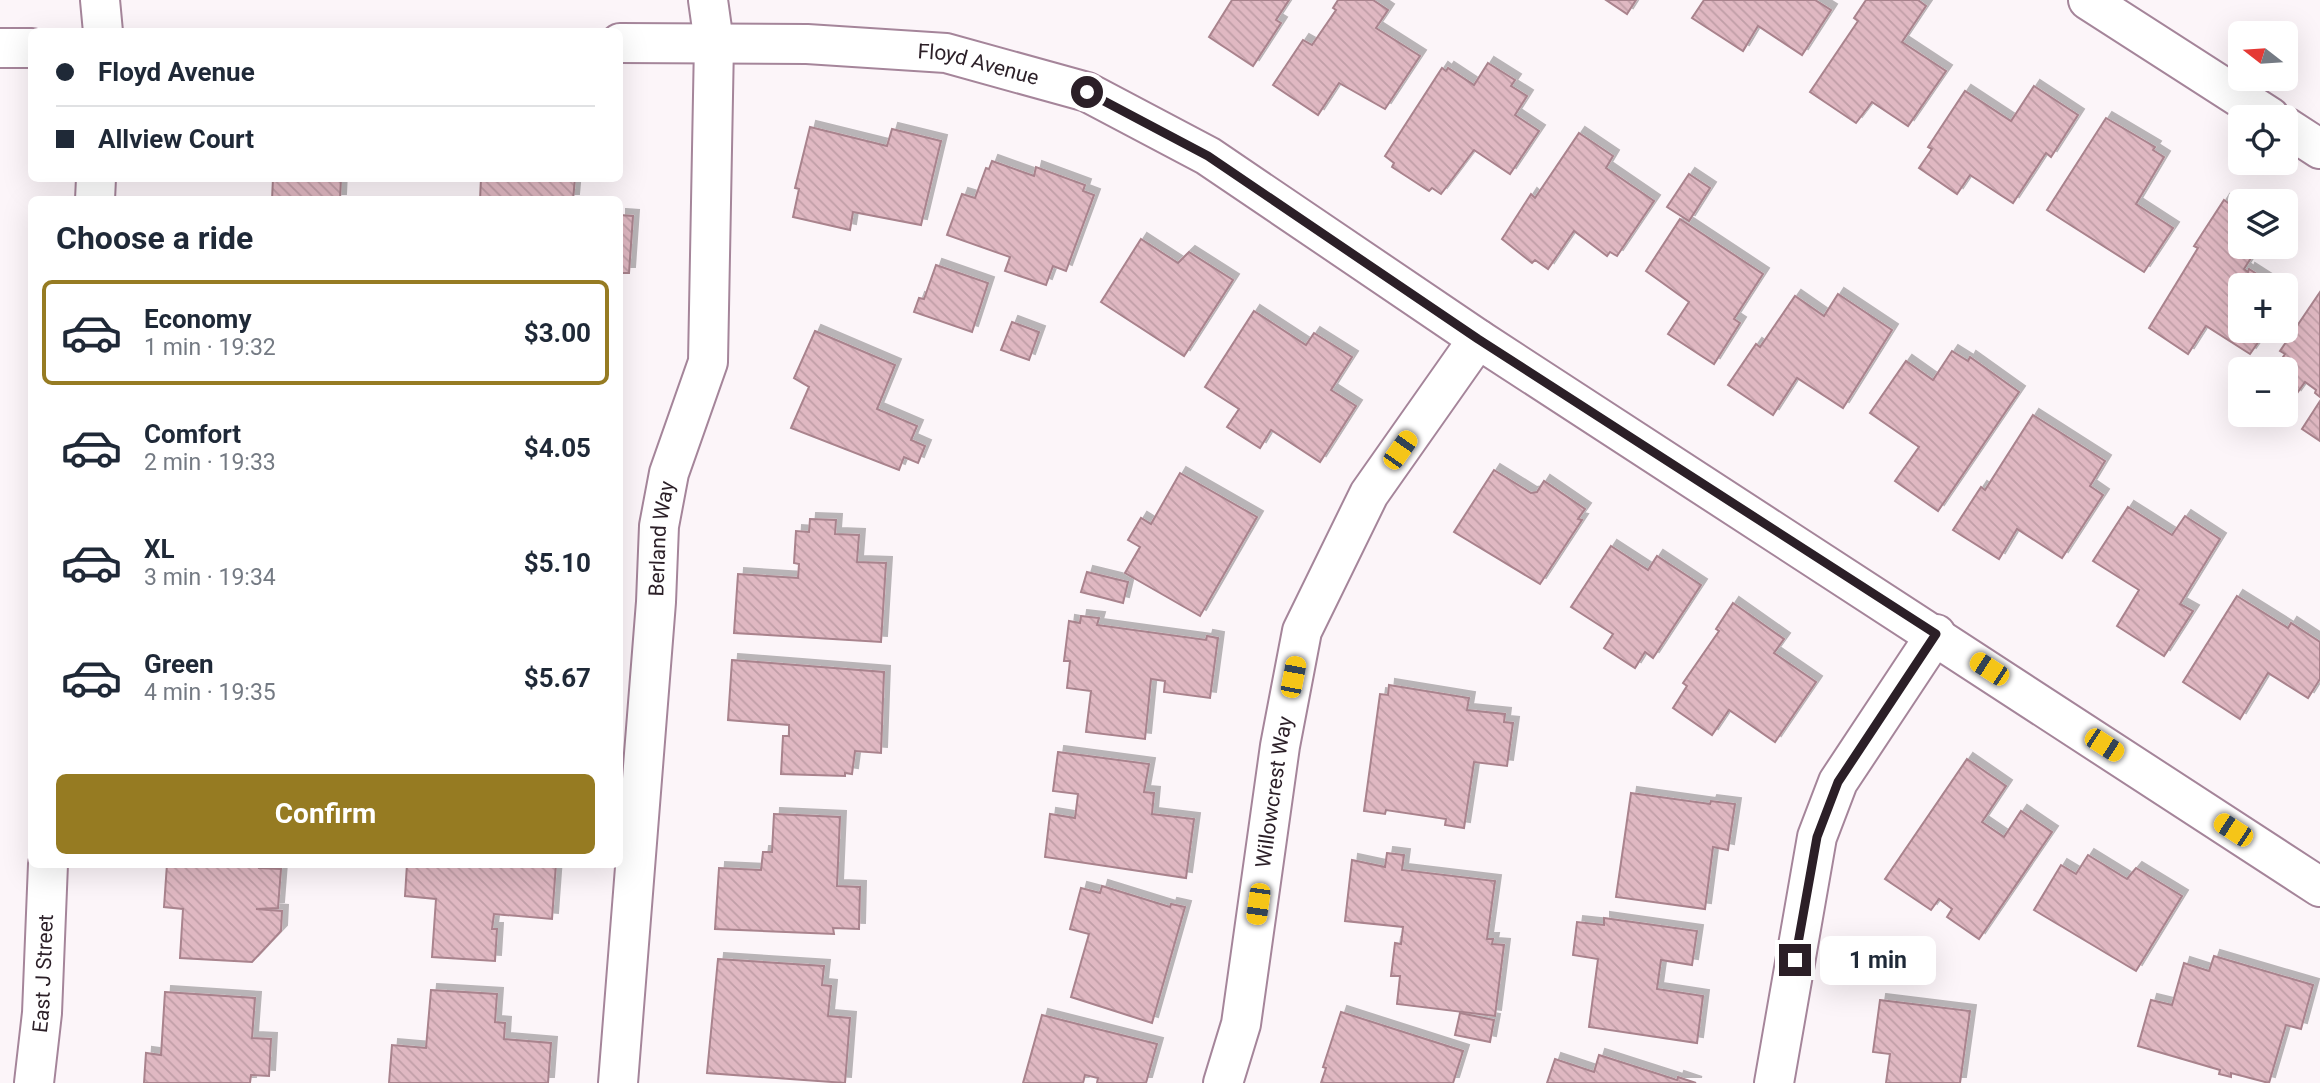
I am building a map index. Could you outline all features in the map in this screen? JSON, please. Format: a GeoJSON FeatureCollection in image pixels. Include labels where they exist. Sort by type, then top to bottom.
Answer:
{"type":"FeatureCollection","features":[{"type":"Feature","properties":{"kind":"street"},"geometry":{"type":"LineString","coordinates":[[100,0],[103,28]]}},
{"type":"Feature","properties":{"kind":"street","name":"Berland Way"},"geometry":{"type":"LineString","coordinates":[[618,1083],[655,614],[659,526],[669,472],[708,362],[714,43],[708,0]]}},
{"type":"Feature","properties":{"kind":"street"},"geometry":{"type":"LineString","coordinates":[[2088,0],[2251,105]]}},
{"type":"Feature","properties":{"kind":"street","name":"Floyd Avenue"},"geometry":{"type":"LineString","coordinates":[[623,43],[807,44],[946,53],[1087,92],[1208,156],[1478,339],[1936,634],[2320,887]]}},
{"type":"Feature","properties":{"kind":"street"},"geometry":{"type":"LineString","coordinates":[[0,48],[28,48]]}},
{"type":"Feature","properties":{"kind":"street"},"geometry":{"type":"LineString","coordinates":[[2298,135],[2320,149]]}},
{"type":"Feature","properties":{"kind":"street","name":"Willowcrest Way"},"geometry":{"type":"LineString","coordinates":[[1223,1083],[1241,1024],[1280,746],[1302,631],[1369,494],[1478,339]]}},
{"type":"Feature","properties":{"kind":"street"},"geometry":{"type":"LineString","coordinates":[[1774,1083],[1817,837],[1838,782],[1936,634]]}},
{"type":"Feature","properties":{"kind":"street","name":"East J Street"},"geometry":{"type":"LineString","coordinates":[[34,1083],[42,1013],[48,868]]}},
{"type":"Feature","properties":{"kind":"building"},"geometry":{"type":"Polygon","coordinates":[[[1232,0],[1289,0],[1276,20],[1281,23],[1253,66],[1209,37],[1232,0]]]}},
{"type":"Feature","properties":{"kind":"building"},"geometry":{"type":"Polygon","coordinates":[[[1338,0],[1373,0],[1388,10],[1376,28],[1420,56],[1385,109],[1339,83],[1318,115],[1273,85],[1303,40],[1312,45],[1336,10],[1333,8],[1338,0]]]}},
{"type":"Feature","properties":{"kind":"building"},"geometry":{"type":"Polygon","coordinates":[[[1606,0],[1636,0],[1627,14],[1606,0]]]}},
{"type":"Feature","properties":{"kind":"building"},"geometry":{"type":"Polygon","coordinates":[[[1704,0],[1815,0],[1831,10],[1802,55],[1758,26],[1743,51],[1692,18],[1704,0]]]}},
{"type":"Feature","properties":{"kind":"building"},"geometry":{"type":"Polygon","coordinates":[[[1866,0],[1918,0],[1926,6],[1902,42],[1946,71],[1908,126],[1872,102],[1856,123],[1810,92],[1858,21],[1854,18],[1866,0]]]}},
{"type":"Feature","properties":{"kind":"building"},"geometry":{"type":"Polygon","coordinates":[[[1488,63],[1515,80],[1511,86],[1527,96],[1515,115],[1539,131],[1510,174],[1474,150],[1441,194],[1432,188],[1429,191],[1392,167],[1394,163],[1385,156],[1442,68],[1446,71],[1448,68],[1474,85],[1488,63]]]}},
{"type":"Feature","properties":{"kind":"building"},"geometry":{"type":"Polygon","coordinates":[[[2034,86],[2078,115],[2051,157],[2046,153],[2013,203],[1970,175],[1957,194],[1919,168],[1932,149],[1928,147],[1965,91],[2011,121],[2034,86]]]}},
{"type":"Feature","properties":{"kind":"building"},"geometry":{"type":"Polygon","coordinates":[[[2106,118],[2155,147],[2153,150],[2164,157],[2136,204],[2173,228],[2144,272],[2047,210],[2106,118]]]}},
{"type":"Feature","properties":{"kind":"building"},"geometry":{"type":"Polygon","coordinates":[[[810,127],[887,146],[892,129],[941,141],[921,225],[853,212],[850,230],[793,217],[799,189],[795,188],[810,127]]]}},
{"type":"Feature","properties":{"kind":"building"},"geometry":{"type":"Polygon","coordinates":[[[1579,133],[1613,156],[1606,168],[1654,201],[1617,256],[1610,252],[1607,256],[1574,231],[1548,269],[1535,260],[1532,263],[1502,239],[1531,194],[1535,198],[1579,133]]]}},
{"type":"Feature","properties":{"kind":"building"},"geometry":{"type":"Polygon","coordinates":[[[992,161],[1034,176],[1036,167],[1085,185],[1083,191],[1094,195],[1066,271],[1053,266],[1046,285],[1005,271],[1010,257],[947,235],[962,194],[975,198],[986,168],[989,169],[992,161]]]}},
{"type":"Feature","properties":{"kind":"building"},"geometry":{"type":"Polygon","coordinates":[[[1689,174],[1710,188],[1689,221],[1667,207],[1689,174]]]}},
{"type":"Feature","properties":{"kind":"building"},"geometry":{"type":"Polygon","coordinates":[[[273,182],[341,182],[340,196],[272,196],[273,182]]]}},
{"type":"Feature","properties":{"kind":"building"},"geometry":{"type":"Polygon","coordinates":[[[481,182],[575,182],[573,196],[480,196],[481,182]]]}},
{"type":"Feature","properties":{"kind":"building"},"geometry":{"type":"Polygon","coordinates":[[[2224,200],[2228,203],[2228,259],[2250,259],[2244,269],[2255,273],[2228,273],[2228,340],[2206,326],[2188,354],[2149,328],[2198,248],[2194,246],[2224,200]]]}},
{"type":"Feature","properties":{"kind":"building"},"geometry":{"type":"Polygon","coordinates":[[[623,215],[633,216],[629,273],[623,273],[623,215]]]}},
{"type":"Feature","properties":{"kind":"building"},"geometry":{"type":"Polygon","coordinates":[[[1680,219],[1763,274],[1734,319],[1740,323],[1714,364],[1668,334],[1689,302],[1646,271],[1680,219]]]}},
{"type":"Feature","properties":{"kind":"building"},"geometry":{"type":"Polygon","coordinates":[[[1141,239],[1178,263],[1189,252],[1233,280],[1184,356],[1101,302],[1141,239]]]}},
{"type":"Feature","properties":{"kind":"building"},"geometry":{"type":"Polygon","coordinates":[[[936,265],[988,283],[972,332],[914,312],[919,298],[924,299],[936,265]]]}},
{"type":"Feature","properties":{"kind":"building"},"geometry":{"type":"Polygon","coordinates":[[[2320,292],[2320,397],[2315,393],[2316,390],[2305,382],[2298,392],[2298,357],[2283,357],[2285,354],[2280,351],[2285,343],[2298,343],[2298,324],[2320,292]]]}},
{"type":"Feature","properties":{"kind":"building"},"geometry":{"type":"Polygon","coordinates":[[[1838,294],[1892,330],[1843,408],[1797,378],[1773,415],[1728,385],[1756,344],[1760,347],[1795,296],[1824,316],[1838,294]]]}},
{"type":"Feature","properties":{"kind":"building"},"geometry":{"type":"Polygon","coordinates":[[[1254,311],[1306,345],[1314,333],[1352,357],[1331,390],[1356,406],[1320,462],[1271,430],[1260,448],[1227,427],[1239,409],[1205,387],[1254,311]]]}},
{"type":"Feature","properties":{"kind":"building"},"geometry":{"type":"Polygon","coordinates":[[[1012,322],[1039,332],[1029,360],[1001,350],[1012,322]]]}},
{"type":"Feature","properties":{"kind":"building"},"geometry":{"type":"Polygon","coordinates":[[[815,331],[895,365],[877,409],[917,426],[911,440],[925,446],[918,463],[904,457],[899,470],[791,428],[809,387],[794,378],[815,331]]]}},
{"type":"Feature","properties":{"kind":"building"},"geometry":{"type":"Polygon","coordinates":[[[2233,343],[2258,343],[2250,354],[2233,343]]]}},
{"type":"Feature","properties":{"kind":"building"},"geometry":{"type":"Polygon","coordinates":[[[1952,351],[1968,361],[1970,357],[2019,392],[1938,511],[1895,481],[1919,447],[1870,413],[1906,361],[1933,380],[1952,351]]]}},
{"type":"Feature","properties":{"kind":"building"},"geometry":{"type":"Polygon","coordinates":[[[2320,401],[2320,441],[2302,429],[2320,401]]]}},
{"type":"Feature","properties":{"kind":"building"},"geometry":{"type":"Polygon","coordinates":[[[2033,415],[2105,461],[2090,486],[2103,495],[2062,558],[2017,529],[1999,559],[1953,530],[1981,487],[1985,490],[2033,415]]]}},
{"type":"Feature","properties":{"kind":"building"},"geometry":{"type":"Polygon","coordinates":[[[1494,470],[1531,493],[1537,492],[1544,481],[1585,509],[1578,519],[1582,520],[1540,584],[1454,532],[1494,470]]]}},
{"type":"Feature","properties":{"kind":"building"},"geometry":{"type":"Polygon","coordinates":[[[1180,473],[1257,517],[1200,616],[1125,573],[1140,547],[1128,540],[1141,518],[1151,524],[1180,473]]]}},
{"type":"Feature","properties":{"kind":"building"},"geometry":{"type":"Polygon","coordinates":[[[2128,507],[2172,535],[2185,516],[2220,539],[2180,604],[2193,611],[2164,656],[2117,626],[2139,590],[2093,561],[2128,507]]]}},
{"type":"Feature","properties":{"kind":"building"},"geometry":{"type":"Polygon","coordinates":[[[810,519],[836,520],[835,534],[859,535],[857,562],[886,563],[881,642],[734,633],[738,574],[798,578],[799,564],[794,563],[796,531],[809,532],[810,519]]]}},
{"type":"Feature","properties":{"kind":"building"},"geometry":{"type":"Polygon","coordinates":[[[1611,546],[1648,570],[1657,556],[1701,585],[1653,658],[1645,652],[1635,668],[1604,648],[1613,634],[1571,607],[1611,546]]]}},
{"type":"Feature","properties":{"kind":"building"},"geometry":{"type":"Polygon","coordinates":[[[1087,572],[1128,582],[1123,603],[1081,592],[1087,572]]]}},
{"type":"Feature","properties":{"kind":"building"},"geometry":{"type":"Polygon","coordinates":[[[2237,596],[2288,628],[2291,623],[2320,642],[2320,679],[2308,698],[2268,673],[2240,719],[2183,682],[2237,596]]]}},
{"type":"Feature","properties":{"kind":"building"},"geometry":{"type":"Polygon","coordinates":[[[1733,603],[1784,639],[1774,653],[1816,682],[1775,742],[1729,710],[1712,735],[1673,708],[1687,686],[1683,683],[1719,631],[1716,629],[1733,603]]]}},
{"type":"Feature","properties":{"kind":"building"},"geometry":{"type":"Polygon","coordinates":[[[1081,616],[1099,618],[1097,625],[1206,640],[1207,636],[1218,638],[1210,698],[1164,692],[1165,681],[1151,679],[1145,739],[1086,732],[1091,691],[1067,688],[1070,661],[1064,661],[1069,621],[1080,623],[1081,616]]]}},
{"type":"Feature","properties":{"kind":"building"},"geometry":{"type":"Polygon","coordinates":[[[732,660],[884,672],[881,753],[855,751],[852,774],[845,773],[845,776],[781,774],[783,736],[789,736],[789,725],[728,720],[732,660]]]}},
{"type":"Feature","properties":{"kind":"building"},"geometry":{"type":"Polygon","coordinates":[[[1389,685],[1469,698],[1467,710],[1505,714],[1504,722],[1513,723],[1507,766],[1474,762],[1464,828],[1445,825],[1446,819],[1386,810],[1385,814],[1364,811],[1380,694],[1388,695],[1389,685]]]}},
{"type":"Feature","properties":{"kind":"building"},"geometry":{"type":"Polygon","coordinates":[[[1058,752],[1149,764],[1144,792],[1154,793],[1152,814],[1194,819],[1186,878],[1045,857],[1050,814],[1075,818],[1078,794],[1053,791],[1058,752]]]}},
{"type":"Feature","properties":{"kind":"building"},"geometry":{"type":"Polygon","coordinates":[[[1967,759],[2006,786],[1982,822],[2004,837],[2021,811],[2052,832],[1979,939],[1947,917],[1952,909],[1939,899],[1931,910],[1885,879],[1967,759]]]}},
{"type":"Feature","properties":{"kind":"building"},"geometry":{"type":"Polygon","coordinates":[[[1631,793],[1710,804],[1711,801],[1735,804],[1728,850],[1713,847],[1705,909],[1616,897],[1631,793]]]}},
{"type":"Feature","properties":{"kind":"building"},"geometry":{"type":"Polygon","coordinates":[[[774,814],[840,817],[837,886],[860,887],[859,929],[833,928],[834,934],[715,929],[719,868],[761,870],[763,852],[772,852],[774,814]]]}},
{"type":"Feature","properties":{"kind":"building"},"geometry":{"type":"Polygon","coordinates":[[[1387,853],[1404,855],[1402,870],[1495,881],[1487,939],[1493,939],[1492,944],[1504,945],[1495,1016],[1397,1004],[1400,976],[1391,976],[1395,943],[1401,944],[1403,927],[1345,921],[1352,860],[1385,867],[1387,853]]]}},
{"type":"Feature","properties":{"kind":"building"},"geometry":{"type":"Polygon","coordinates":[[[2088,855],[2127,879],[2136,868],[2182,896],[2136,971],[2034,910],[2061,865],[2076,874],[2088,855]]]}},
{"type":"Feature","properties":{"kind":"building"},"geometry":{"type":"Polygon","coordinates":[[[167,868],[281,869],[278,908],[256,909],[282,911],[281,931],[252,962],[180,958],[183,909],[164,907],[167,868]]]}},
{"type":"Feature","properties":{"kind":"building"},"geometry":{"type":"Polygon","coordinates":[[[407,868],[556,868],[552,919],[494,914],[492,929],[497,929],[495,961],[432,957],[436,899],[405,896],[407,868]]]}},
{"type":"Feature","properties":{"kind":"building"},"geometry":{"type":"Polygon","coordinates":[[[1102,886],[1170,907],[1171,904],[1185,907],[1152,1023],[1071,997],[1089,934],[1070,929],[1081,888],[1100,893],[1102,886]]]}},
{"type":"Feature","properties":{"kind":"building"},"geometry":{"type":"Polygon","coordinates":[[[1604,918],[1697,931],[1692,965],[1661,960],[1657,989],[1703,996],[1697,1043],[1589,1027],[1598,959],[1573,955],[1577,922],[1604,925],[1604,918]]]}},
{"type":"Feature","properties":{"kind":"building"},"geometry":{"type":"Polygon","coordinates":[[[2214,956],[2313,985],[2301,1029],[2286,1025],[2269,1083],[2231,1073],[2231,1077],[2219,1074],[2220,1070],[2138,1046],[2151,1000],[2172,1005],[2184,963],[2209,971],[2214,956]]]}},
{"type":"Feature","properties":{"kind":"building"},"geometry":{"type":"Polygon","coordinates":[[[718,959],[824,966],[822,985],[831,986],[828,1016],[850,1018],[845,1083],[707,1073],[718,959]]]}},
{"type":"Feature","properties":{"kind":"building"},"geometry":{"type":"Polygon","coordinates":[[[431,990],[497,994],[495,1022],[505,1023],[504,1039],[551,1043],[548,1083],[389,1083],[392,1045],[426,1048],[431,990]]]}},
{"type":"Feature","properties":{"kind":"building"},"geometry":{"type":"Polygon","coordinates":[[[165,992],[255,998],[252,1038],[271,1039],[269,1076],[251,1075],[250,1083],[144,1083],[146,1053],[161,1055],[165,992]]]}},
{"type":"Feature","properties":{"kind":"building"},"geometry":{"type":"Polygon","coordinates":[[[1880,1000],[1970,1011],[1960,1083],[1886,1083],[1890,1054],[1873,1052],[1880,1000]]]}},
{"type":"Feature","properties":{"kind":"building"},"geometry":{"type":"Polygon","coordinates":[[[1341,1012],[1463,1051],[1453,1083],[1321,1083],[1326,1068],[1323,1067],[1341,1012]]]}},
{"type":"Feature","properties":{"kind":"building"},"geometry":{"type":"Polygon","coordinates":[[[1460,1013],[1494,1020],[1490,1042],[1455,1035],[1460,1013]]]}},
{"type":"Feature","properties":{"kind":"building"},"geometry":{"type":"Polygon","coordinates":[[[1042,1015],[1157,1044],[1146,1083],[1097,1083],[1098,1078],[1085,1075],[1083,1083],[1023,1083],[1042,1015]]]}},
{"type":"Feature","properties":{"kind":"building"},"geometry":{"type":"Polygon","coordinates":[[[1599,1055],[1677,1080],[1678,1077],[1696,1083],[1547,1083],[1555,1059],[1594,1072],[1599,1055]]]}},
{"type":"Feature","properties":{"kind":"route"},"geometry":{"type":"LineString","coordinates":[[1087,92],[1208,156],[1478,339],[1936,634],[1838,782],[1817,837],[1795,960]]}}]}
